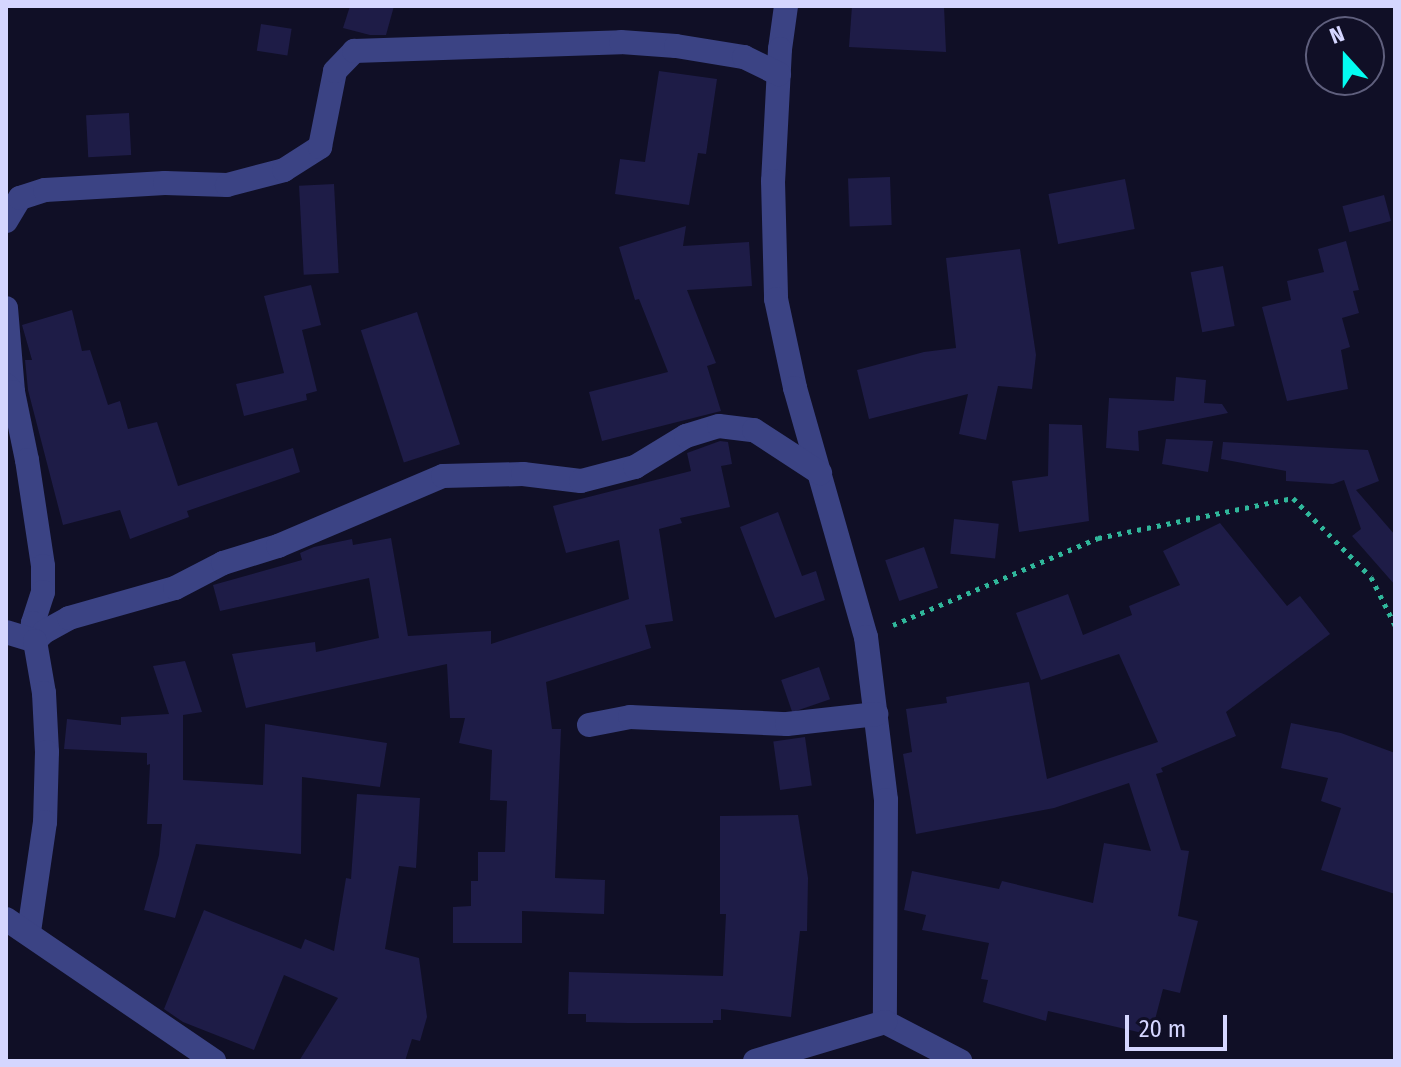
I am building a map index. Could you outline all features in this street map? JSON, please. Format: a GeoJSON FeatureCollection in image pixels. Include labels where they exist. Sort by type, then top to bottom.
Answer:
{"type":"FeatureCollection","features":[{"type":"Feature","properties":{"kind":"street"},"geometry":{"type":"LineString","coordinates":[[786,6],[773,181],[776,299],[795,388],[866,637],[886,800],[885,1022]]}},
{"type":"Feature","properties":{"kind":"street"},"geometry":{"type":"LineString","coordinates":[[6,221],[20,198],[45,190],[165,183],[227,185],[284,170],[320,147],[335,71],[354,51],[621,42],[676,46],[744,57],[779,74]]}},
{"type":"Feature","properties":{"kind":"street"},"geometry":{"type":"LineString","coordinates":[[6,308],[9,388],[27,460],[43,566],[43,592],[33,623],[44,693],[47,752],[39,879],[29,932]]}},
{"type":"Feature","properties":{"kind":"street"},"geometry":{"type":"LineString","coordinates":[[35,641],[44,632],[69,618],[175,588],[223,563],[278,546],[443,476],[523,474],[581,481],[635,467],[686,436],[719,426],[754,430],[820,473]]}},
{"type":"Feature","properties":{"kind":"street"},"geometry":{"type":"LineString","coordinates":[[6,632],[35,641]]}},
{"type":"Feature","properties":{"kind":"street"},"geometry":{"type":"LineString","coordinates":[[589,725],[630,717],[787,724],[876,714]]}},
{"type":"Feature","properties":{"kind":"street"},"geometry":{"type":"LineString","coordinates":[[6,919],[214,1061]]}},
{"type":"Feature","properties":{"kind":"street"},"geometry":{"type":"LineString","coordinates":[[755,1061],[885,1022],[960,1061]]}},
{"type":"Feature","properties":{"kind":"path"},"geometry":{"type":"LineString","coordinates":[[866,637],[1098,538],[1293,498],[1371,577],[1395,625]]}},
{"type":"Feature","properties":{"kind":"building"},"geometry":{"type":"Polygon","coordinates":[[[350,6],[394,6],[386,35],[370,35],[343,28],[350,6]]]}},
{"type":"Feature","properties":{"kind":"building"},"geometry":{"type":"Polygon","coordinates":[[[852,6],[944,6],[946,52],[849,47],[852,6]]]}},
{"type":"Feature","properties":{"kind":"building"},"geometry":{"type":"Polygon","coordinates":[[[261,24],[292,29],[287,56],[257,51],[261,24]]]}},
{"type":"Feature","properties":{"kind":"building"},"geometry":{"type":"Polygon","coordinates":[[[659,71],[717,79],[706,154],[698,153],[689,205],[615,194],[620,159],[645,162],[659,71]]]}},
{"type":"Feature","properties":{"kind":"building"},"geometry":{"type":"Polygon","coordinates":[[[129,113],[131,155],[88,157],[86,115],[129,113]]]}},
{"type":"Feature","properties":{"kind":"building"},"geometry":{"type":"Polygon","coordinates":[[[890,177],[892,225],[850,226],[848,178],[890,177]]]}},
{"type":"Feature","properties":{"kind":"building"},"geometry":{"type":"Polygon","coordinates":[[[1125,179],[1135,229],[1058,244],[1048,194],[1125,179]]]}},
{"type":"Feature","properties":{"kind":"building"},"geometry":{"type":"Polygon","coordinates":[[[334,184],[339,273],[304,275],[299,186],[334,184]]]}},
{"type":"Feature","properties":{"kind":"building"},"geometry":{"type":"Polygon","coordinates":[[[1384,195],[1391,221],[1349,232],[1342,206],[1384,195]]]}},
{"type":"Feature","properties":{"kind":"building"},"geometry":{"type":"Polygon","coordinates":[[[686,226],[683,246],[749,242],[752,286],[687,290],[716,363],[707,366],[721,411],[602,441],[589,392],[668,372],[639,299],[635,300],[619,247],[686,226]]]}},
{"type":"Feature","properties":{"kind":"building"},"geometry":{"type":"Polygon","coordinates":[[[1346,241],[1359,290],[1353,291],[1359,313],[1342,318],[1350,347],[1341,350],[1348,389],[1287,401],[1262,307],[1291,300],[1287,281],[1324,272],[1318,249],[1346,241]]]}},
{"type":"Feature","properties":{"kind":"building"},"geometry":{"type":"Polygon","coordinates":[[[1020,249],[1036,355],[1032,389],[998,386],[986,440],[959,434],[968,394],[869,419],[857,370],[924,352],[956,348],[946,258],[1020,249]]]}},
{"type":"Feature","properties":{"kind":"building"},"geometry":{"type":"Polygon","coordinates":[[[1223,266],[1235,326],[1202,332],[1191,272],[1223,266]]]}},
{"type":"Feature","properties":{"kind":"building"},"geometry":{"type":"Polygon","coordinates":[[[311,285],[321,325],[302,330],[317,391],[306,394],[307,400],[244,416],[236,384],[284,373],[264,296],[311,285]]]}},
{"type":"Feature","properties":{"kind":"building"},"geometry":{"type":"Polygon","coordinates":[[[72,310],[82,351],[90,350],[108,405],[120,401],[128,429],[157,422],[178,486],[293,448],[300,472],[187,511],[189,517],[130,539],[120,510],[63,525],[28,390],[25,360],[32,360],[22,325],[72,310]]]}},
{"type":"Feature","properties":{"kind":"building"},"geometry":{"type":"Polygon","coordinates":[[[417,312],[460,444],[404,462],[361,330],[417,312]]]}},
{"type":"Feature","properties":{"kind":"building"},"geometry":{"type":"Polygon","coordinates":[[[1176,377],[1206,380],[1204,403],[1222,404],[1228,413],[1138,431],[1139,451],[1106,448],[1109,398],[1174,401],[1176,377]]]}},
{"type":"Feature","properties":{"kind":"building"},"geometry":{"type":"Polygon","coordinates":[[[1049,424],[1082,425],[1089,521],[1019,532],[1012,481],[1048,476],[1049,424]]]}},
{"type":"Feature","properties":{"kind":"building"},"geometry":{"type":"Polygon","coordinates":[[[1166,439],[1213,441],[1208,472],[1162,464],[1166,439]]]}},
{"type":"Feature","properties":{"kind":"building"},"geometry":{"type":"Polygon","coordinates":[[[720,441],[728,442],[732,464],[721,466],[730,507],[680,518],[682,523],[659,529],[673,621],[645,625],[651,648],[546,682],[552,729],[561,729],[555,878],[605,880],[604,914],[522,911],[522,943],[453,943],[453,907],[471,906],[471,881],[478,881],[478,852],[505,852],[507,801],[490,800],[492,750],[459,743],[465,718],[450,718],[447,664],[246,708],[232,654],[315,642],[316,652],[379,638],[369,578],[220,611],[213,585],[302,560],[300,553],[314,547],[352,539],[353,545],[391,538],[408,636],[491,631],[491,644],[629,599],[619,540],[566,553],[553,506],[691,471],[687,453],[720,441]]]}},
{"type":"Feature","properties":{"kind":"building"},"geometry":{"type":"Polygon","coordinates":[[[1223,442],[1368,450],[1379,481],[1356,490],[1395,535],[1395,585],[1352,536],[1361,529],[1344,480],[1333,484],[1286,481],[1286,471],[1221,459],[1223,442]]]}},
{"type":"Feature","properties":{"kind":"building"},"geometry":{"type":"Polygon","coordinates":[[[778,512],[802,576],[816,571],[825,600],[775,618],[740,527],[778,512]]]}},
{"type":"Feature","properties":{"kind":"building"},"geometry":{"type":"Polygon","coordinates":[[[954,519],[999,524],[995,559],[950,554],[954,519]]]}},
{"type":"Feature","properties":{"kind":"building"},"geometry":{"type":"Polygon","coordinates":[[[1220,523],[1287,606],[1300,596],[1330,634],[1226,712],[1236,736],[1161,768],[1163,772],[1156,774],[1181,850],[1189,851],[1178,916],[1198,921],[1180,993],[1163,989],[1151,1035],[1048,1011],[1046,1021],[983,1002],[988,980],[981,979],[989,943],[922,930],[926,915],[904,910],[912,871],[999,889],[1002,881],[1093,903],[1104,843],[1151,851],[1129,783],[1054,808],[916,834],[903,754],[912,752],[906,709],[947,703],[946,697],[1029,682],[1047,779],[1158,742],[1119,654],[1041,680],[1016,613],[1068,594],[1083,635],[1132,615],[1129,606],[1180,585],[1163,551],[1220,523]]]}},
{"type":"Feature","properties":{"kind":"building"},"geometry":{"type":"Polygon","coordinates":[[[924,547],[938,588],[899,601],[885,560],[924,547]]]}},
{"type":"Feature","properties":{"kind":"building"},"geometry":{"type":"Polygon","coordinates":[[[185,661],[202,712],[183,715],[183,780],[263,785],[265,724],[387,743],[380,787],[302,777],[301,854],[196,844],[175,918],[144,910],[159,855],[162,824],[147,824],[150,764],[147,765],[147,753],[64,749],[67,719],[121,725],[121,717],[169,714],[153,666],[185,661]]]}},
{"type":"Feature","properties":{"kind":"building"},"geometry":{"type":"Polygon","coordinates":[[[819,667],[830,699],[792,712],[781,680],[819,667]]]}},
{"type":"Feature","properties":{"kind":"building"},"geometry":{"type":"Polygon","coordinates":[[[1291,723],[1341,733],[1395,753],[1395,894],[1321,870],[1341,808],[1321,801],[1328,778],[1281,768],[1291,723]]]}},
{"type":"Feature","properties":{"kind":"building"},"geometry":{"type":"Polygon","coordinates":[[[805,737],[812,786],[780,790],[773,741],[805,737]]]}},
{"type":"Feature","properties":{"kind":"building"},"geometry":{"type":"Polygon","coordinates":[[[357,794],[420,798],[416,868],[399,866],[385,949],[419,958],[427,1017],[420,1041],[412,1039],[405,1061],[299,1061],[338,998],[284,975],[254,1050],[183,1022],[164,1009],[204,910],[301,949],[305,939],[334,951],[346,878],[351,879],[357,794]]]}},
{"type":"Feature","properties":{"kind":"building"},"geometry":{"type":"Polygon","coordinates":[[[798,815],[808,878],[807,931],[800,931],[791,1017],[721,1009],[721,1020],[713,1020],[713,1023],[628,1023],[586,1022],[586,1014],[568,1014],[569,972],[723,976],[726,914],[720,914],[720,816],[798,815]]]}}]}
